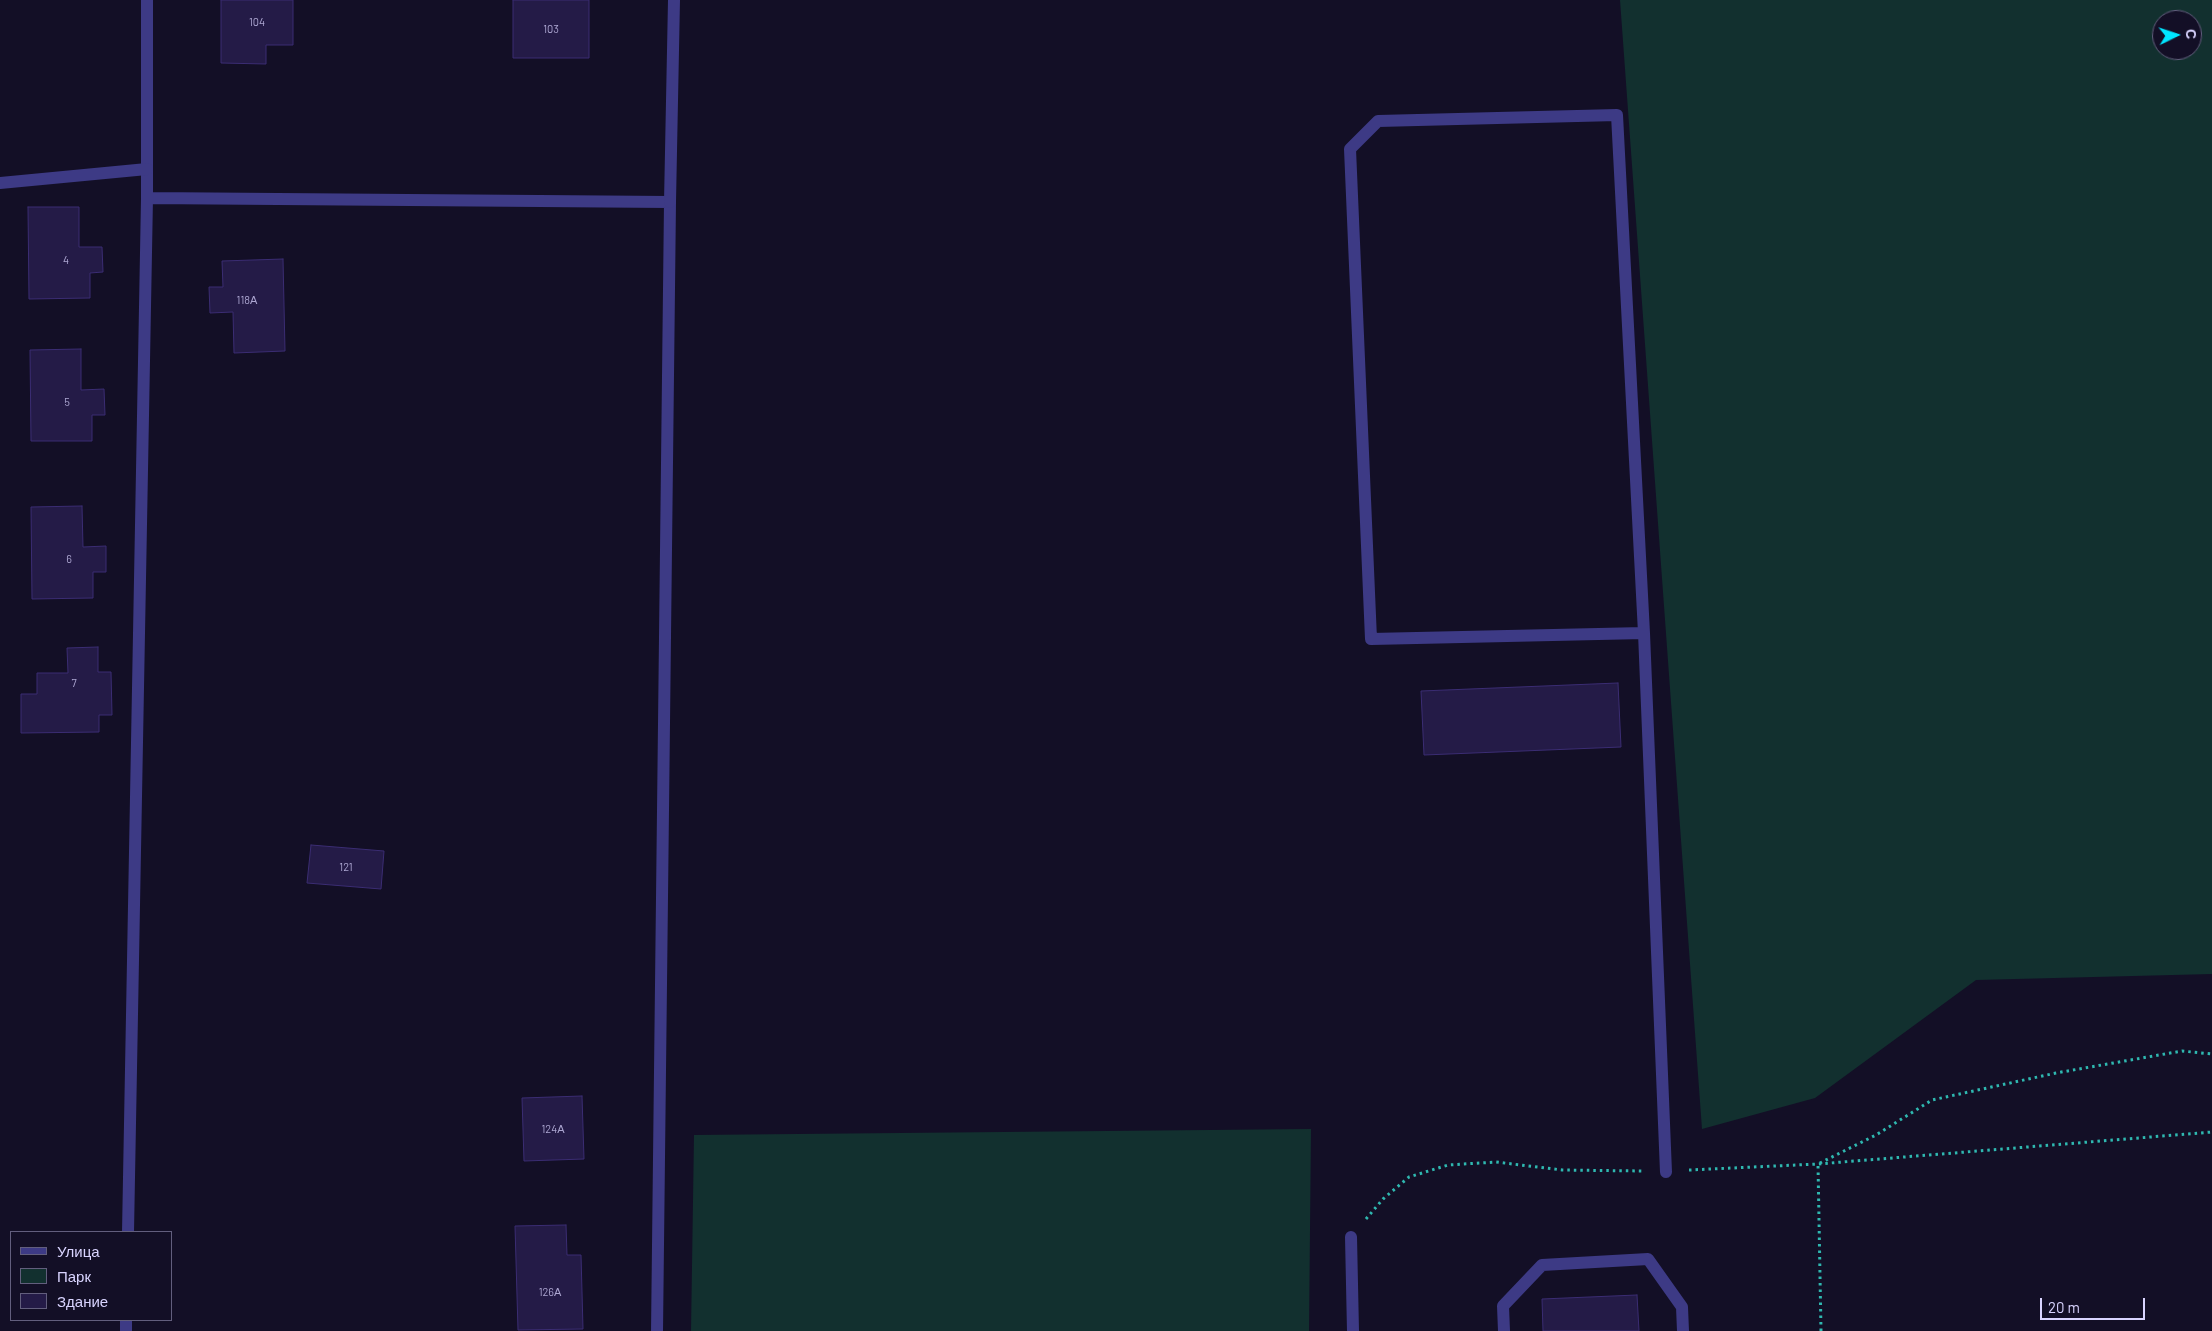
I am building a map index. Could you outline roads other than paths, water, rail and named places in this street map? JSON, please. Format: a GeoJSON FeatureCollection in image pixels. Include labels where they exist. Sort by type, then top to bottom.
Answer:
{"type":"FeatureCollection","features":[{"type":"Feature","properties":{"kind":"street"},"geometry":{"type":"LineString","coordinates":[[128,1231],[147,198],[147,0]]}},
{"type":"Feature","properties":{"kind":"street"},"geometry":{"type":"LineString","coordinates":[[657,1331],[674,0]]}},
{"type":"Feature","properties":{"kind":"street"},"geometry":{"type":"LineString","coordinates":[[1644,633],[1371,638],[1350,149],[1378,121],[1617,115],[1644,633],[1666,1172]]}},
{"type":"Feature","properties":{"kind":"street"},"geometry":{"type":"LineString","coordinates":[[0,183],[147,169]]}},
{"type":"Feature","properties":{"kind":"street"},"geometry":{"type":"LineString","coordinates":[[147,198],[670,202]]}},
{"type":"Feature","properties":{"kind":"street"},"geometry":{"type":"LineString","coordinates":[[1351,1237],[1353,1331]]}},
{"type":"Feature","properties":{"kind":"street"},"geometry":{"type":"LineString","coordinates":[[1504,1331],[1503,1306],[1542,1265],[1648,1259],[1682,1307],[1683,1331]]}}]}
